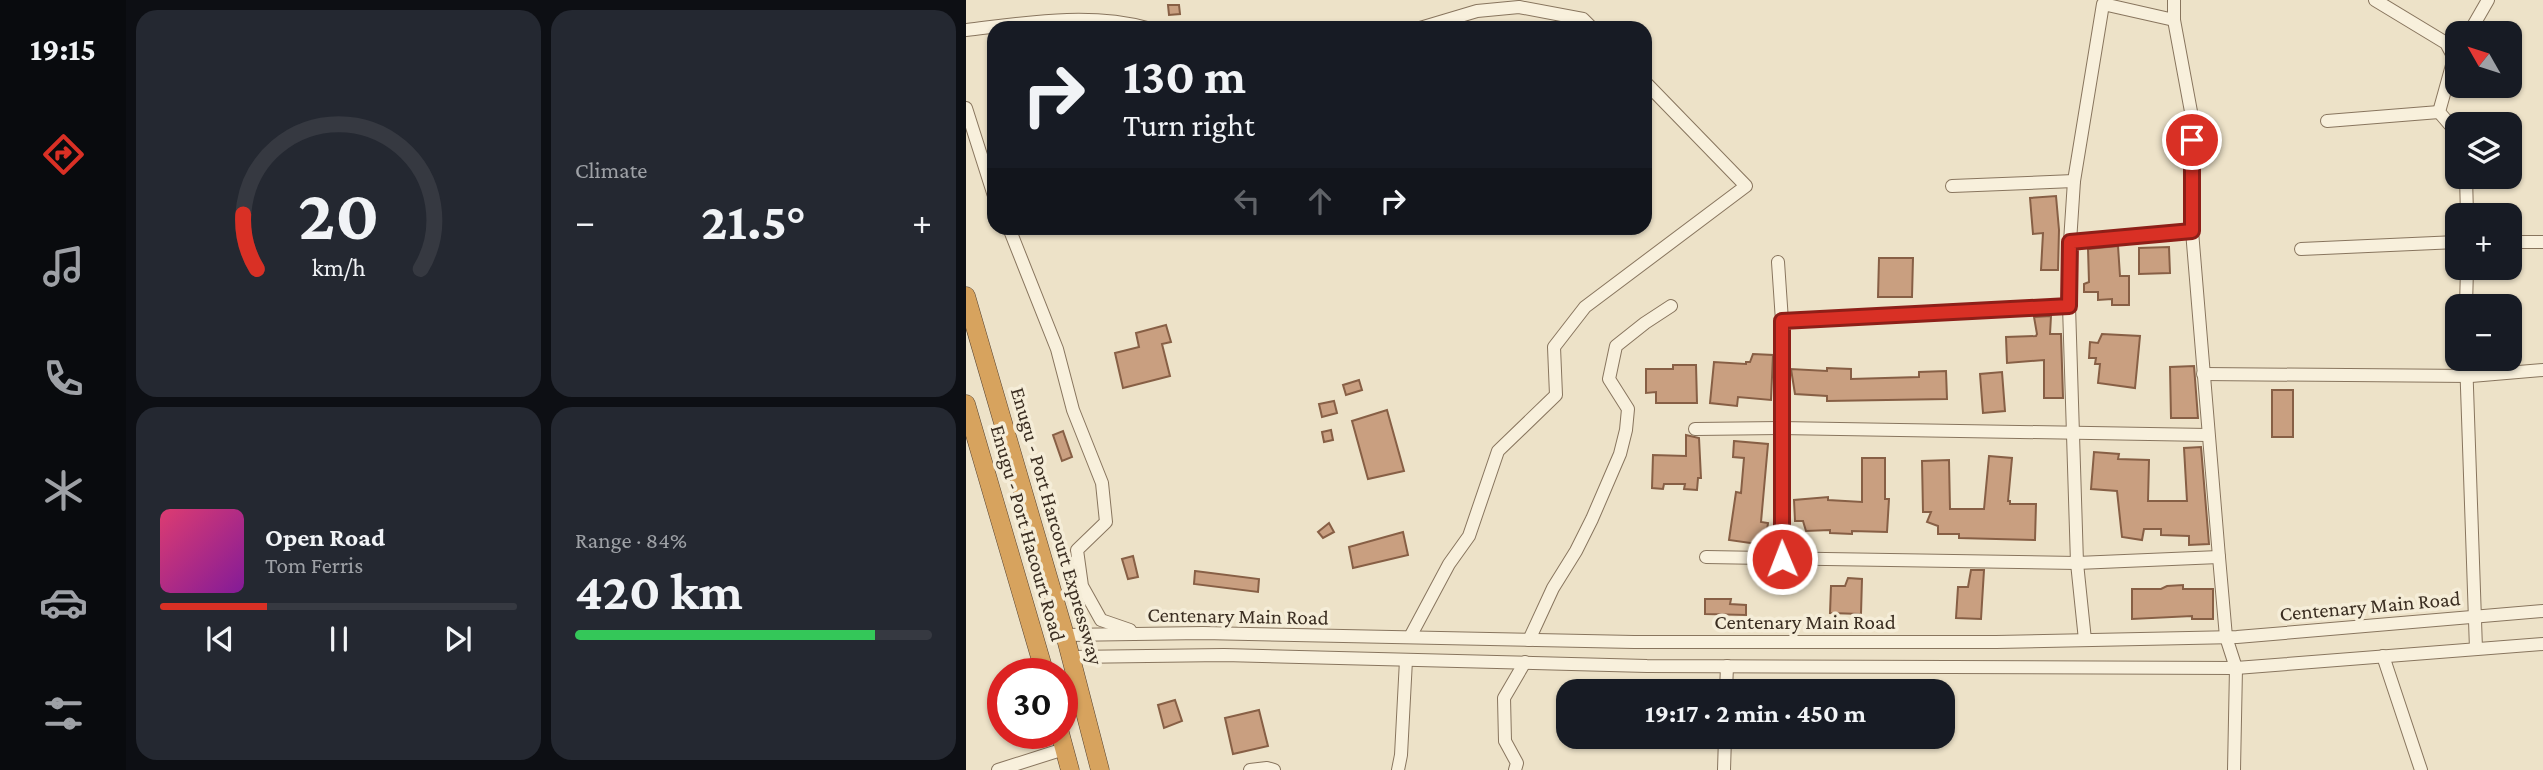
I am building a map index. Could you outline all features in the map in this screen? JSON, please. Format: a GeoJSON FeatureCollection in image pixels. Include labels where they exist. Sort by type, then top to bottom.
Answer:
{"type":"FeatureCollection","features":[{"type":"Feature","properties":{"kind":"highway","name":"Enugu - Port Harcourt Expressway"},"geometry":{"type":"LineString","coordinates":[[966,296],[1065,635],[1100,770]]}},
{"type":"Feature","properties":{"kind":"highway","name":"Enugu - Port Hacourt Road"},"geometry":{"type":"LineString","coordinates":[[966,404],[1040,658]]}},
{"type":"Feature","properties":{"kind":"highway"},"geometry":{"type":"LineString","coordinates":[[1064,749],[1069,770]]}},
{"type":"Feature","properties":{"kind":"street"},"geometry":{"type":"LineString","coordinates":[[2175,0],[2174,20],[2192,117],[2192,231],[2218,557],[2226,637],[2236,668],[2234,770]]}},
{"type":"Feature","properties":{"kind":"street"},"geometry":{"type":"LineString","coordinates":[[2375,0],[2445,42]]}},
{"type":"Feature","properties":{"kind":"street"},"geometry":{"type":"LineString","coordinates":[[2476,21],[2488,0]]}},
{"type":"Feature","properties":{"kind":"street"},"geometry":{"type":"LineString","coordinates":[[2085,640],[2077,563],[2069,306],[2074,181],[2103,4],[2174,20]]}},
{"type":"Feature","properties":{"kind":"street"},"geometry":{"type":"LineString","coordinates":[[1443,21],[1477,11],[1519,6],[1585,21]]}},
{"type":"Feature","properties":{"kind":"street"},"geometry":{"type":"LineString","coordinates":[[1076,21],[1108,21]]}},
{"type":"Feature","properties":{"kind":"street"},"geometry":{"type":"LineString","coordinates":[[966,30],[987,27]]}},
{"type":"Feature","properties":{"kind":"street"},"geometry":{"type":"LineString","coordinates":[[1410,638],[1449,564],[1469,536],[1498,451],[1556,395],[1554,347],[1585,307],[1746,186],[1652,89]]}},
{"type":"Feature","properties":{"kind":"street"},"geometry":{"type":"LineString","coordinates":[[2440,112],[2445,94]]}},
{"type":"Feature","properties":{"kind":"street"},"geometry":{"type":"LineString","coordinates":[[966,108],[987,174]]}},
{"type":"Feature","properties":{"kind":"street"},"geometry":{"type":"LineString","coordinates":[[2327,121],[2440,112]]}},
{"type":"Feature","properties":{"kind":"street"},"geometry":{"type":"LineString","coordinates":[[2440,112],[2445,118]]}},
{"type":"Feature","properties":{"kind":"street"},"geometry":{"type":"LineString","coordinates":[[1952,186],[2074,181]]}},
{"type":"Feature","properties":{"kind":"street"},"geometry":{"type":"LineString","coordinates":[[2070,242],[2192,231]]}},
{"type":"Feature","properties":{"kind":"street"},"geometry":{"type":"LineString","coordinates":[[1012,235],[1057,349],[1073,410],[1102,483],[1106,522],[1077,550],[1082,586],[1101,620],[1139,634]]}},
{"type":"Feature","properties":{"kind":"street"},"geometry":{"type":"LineString","coordinates":[[2522,242],[2543,242]]}},
{"type":"Feature","properties":{"kind":"street"},"geometry":{"type":"LineString","coordinates":[[2301,249],[2445,243]]}},
{"type":"Feature","properties":{"kind":"street"},"geometry":{"type":"LineString","coordinates":[[1778,262],[1782,321],[1782,559]]}},
{"type":"Feature","properties":{"kind":"street"},"geometry":{"type":"LineString","coordinates":[[1529,640],[1553,588],[1592,519],[1620,454],[1628,409],[1609,379],[1616,346],[1671,306]]}},
{"type":"Feature","properties":{"kind":"street"},"geometry":{"type":"LineString","coordinates":[[1782,321],[2069,306]]}},
{"type":"Feature","properties":{"kind":"street"},"geometry":{"type":"LineString","coordinates":[[2203,374],[2466,376],[2543,370]]}},
{"type":"Feature","properties":{"kind":"street"},"geometry":{"type":"LineString","coordinates":[[2466,371],[2476,649]]}},
{"type":"Feature","properties":{"kind":"street"},"geometry":{"type":"LineString","coordinates":[[1695,429],[2207,435]]}},
{"type":"Feature","properties":{"kind":"street"},"geometry":{"type":"LineString","coordinates":[[1706,557],[2077,563],[2218,557]]}},
{"type":"Feature","properties":{"kind":"street","name":"Centenary Main Road"},"geometry":{"type":"LineString","coordinates":[[1065,635],[1203,633],[1634,642],[2085,640],[2226,637],[2543,611]]}},
{"type":"Feature","properties":{"kind":"street"},"geometry":{"type":"LineString","coordinates":[[1632,666],[1634,642]]}},
{"type":"Feature","properties":{"kind":"street","name":"Centenary Main Road"},"geometry":{"type":"LineString","coordinates":[[1071,657],[1211,655],[1632,666],[2236,668],[2543,644]]}},
{"type":"Feature","properties":{"kind":"street"},"geometry":{"type":"LineString","coordinates":[[2383,656],[2421,770]]}},
{"type":"Feature","properties":{"kind":"street"},"geometry":{"type":"LineString","coordinates":[[1398,770],[1406,660]]}},
{"type":"Feature","properties":{"kind":"street"},"geometry":{"type":"LineString","coordinates":[[1515,770],[1517,763],[1505,741],[1504,698],[1525,662]]}},
{"type":"Feature","properties":{"kind":"street"},"geometry":{"type":"LineString","coordinates":[[1726,679],[1727,666]]}},
{"type":"Feature","properties":{"kind":"street"},"geometry":{"type":"LineString","coordinates":[[998,770],[1044,749]]}},
{"type":"Feature","properties":{"kind":"street"},"geometry":{"type":"LineString","coordinates":[[1724,770],[1725,749]]}},
{"type":"Feature","properties":{"kind":"street"},"geometry":{"type":"LineString","coordinates":[[1250,770],[1274,770]]}},
{"type":"Feature","properties":{"kind":"building"},"geometry":{"type":"Polygon","coordinates":[[[1168,5],[1179,5],[1180,14],[1169,15],[1168,5]]]}},
{"type":"Feature","properties":{"kind":"building"},"geometry":{"type":"Polygon","coordinates":[[[2056,196],[2058,270],[2041,270],[2043,233],[2033,234],[2030,198],[2056,196]]]}},
{"type":"Feature","properties":{"kind":"building"},"geometry":{"type":"Polygon","coordinates":[[[2118,246],[2120,276],[2129,276],[2129,305],[2112,305],[2112,299],[2098,300],[2098,292],[2084,292],[2084,284],[2089,282],[2088,249],[2118,246]]]}},
{"type":"Feature","properties":{"kind":"building"},"geometry":{"type":"Polygon","coordinates":[[[2169,247],[2170,273],[2139,274],[2139,248],[2169,247]]]}},
{"type":"Feature","properties":{"kind":"building"},"geometry":{"type":"Polygon","coordinates":[[[1879,258],[1913,258],[1912,297],[1878,297],[1879,258]]]}},
{"type":"Feature","properties":{"kind":"building"},"geometry":{"type":"Polygon","coordinates":[[[2051,316],[2050,334],[2061,334],[2063,398],[2044,398],[2044,360],[2007,363],[2006,337],[2036,336],[2034,317],[2051,316]]]}},
{"type":"Feature","properties":{"kind":"building"},"geometry":{"type":"Polygon","coordinates":[[[1166,325],[1171,342],[1162,344],[1170,376],[1123,388],[1115,353],[1139,347],[1136,333],[1166,325]]]}},
{"type":"Feature","properties":{"kind":"building"},"geometry":{"type":"Polygon","coordinates":[[[2102,334],[2140,336],[2135,388],[2098,383],[2100,364],[2095,364],[2096,358],[2089,358],[2090,342],[2098,343],[2102,334]]]}},
{"type":"Feature","properties":{"kind":"building"},"geometry":{"type":"Polygon","coordinates":[[[1753,354],[1773,355],[1771,400],[1738,397],[1737,406],[1710,403],[1714,362],[1746,364],[1750,362],[1753,354]]]}},
{"type":"Feature","properties":{"kind":"building"},"geometry":{"type":"Polygon","coordinates":[[[1673,365],[1696,365],[1697,403],[1656,403],[1656,392],[1646,393],[1646,369],[1673,369],[1673,365]]]}},
{"type":"Feature","properties":{"kind":"building"},"geometry":{"type":"Polygon","coordinates":[[[2194,366],[2198,418],[2171,418],[2170,367],[2194,366]]]}},
{"type":"Feature","properties":{"kind":"building"},"geometry":{"type":"Polygon","coordinates":[[[1827,368],[1851,369],[1851,379],[1919,377],[1919,372],[1946,371],[1947,399],[1827,401],[1827,396],[1795,394],[1791,369],[1827,371],[1827,368]]]}},
{"type":"Feature","properties":{"kind":"building"},"geometry":{"type":"Polygon","coordinates":[[[2002,372],[2005,411],[1983,413],[1980,374],[2002,372]]]}},
{"type":"Feature","properties":{"kind":"building"},"geometry":{"type":"Polygon","coordinates":[[[1359,380],[1362,390],[1346,395],[1343,385],[1359,380]]]}},
{"type":"Feature","properties":{"kind":"building"},"geometry":{"type":"Polygon","coordinates":[[[2272,390],[2293,390],[2293,437],[2272,437],[2272,390]]]}},
{"type":"Feature","properties":{"kind":"building"},"geometry":{"type":"Polygon","coordinates":[[[1334,401],[1337,413],[1322,417],[1319,404],[1334,401]]]}},
{"type":"Feature","properties":{"kind":"building"},"geometry":{"type":"Polygon","coordinates":[[[1387,410],[1404,471],[1368,479],[1352,421],[1387,410]]]}},
{"type":"Feature","properties":{"kind":"building"},"geometry":{"type":"Polygon","coordinates":[[[1331,430],[1333,440],[1324,442],[1322,432],[1331,430]]]}},
{"type":"Feature","properties":{"kind":"building"},"geometry":{"type":"Polygon","coordinates":[[[1063,431],[1072,457],[1062,461],[1053,435],[1063,431]]]}},
{"type":"Feature","properties":{"kind":"building"},"geometry":{"type":"Polygon","coordinates":[[[1686,435],[1699,438],[1701,478],[1698,478],[1697,490],[1684,489],[1685,484],[1664,484],[1663,489],[1652,488],[1653,455],[1686,456],[1686,435]]]}},
{"type":"Feature","properties":{"kind":"building"},"geometry":{"type":"Polygon","coordinates":[[[1734,441],[1768,444],[1761,522],[1768,523],[1765,545],[1729,540],[1736,492],[1741,493],[1744,458],[1733,457],[1734,441]]]}},
{"type":"Feature","properties":{"kind":"building"},"geometry":{"type":"Polygon","coordinates":[[[2201,447],[2209,544],[2189,545],[2189,536],[2161,535],[2161,529],[2144,529],[2142,540],[2122,537],[2117,491],[2091,489],[2094,452],[2119,454],[2118,459],[2149,460],[2148,501],[2187,501],[2184,448],[2201,447]]]}},
{"type":"Feature","properties":{"kind":"building"},"geometry":{"type":"Polygon","coordinates":[[[1989,456],[2012,458],[2008,501],[2010,504],[2036,504],[2035,540],[1959,538],[1959,534],[1938,534],[1938,526],[1927,522],[1931,512],[1923,512],[1922,461],[1949,460],[1950,509],[1984,509],[1989,456]]]}},
{"type":"Feature","properties":{"kind":"building"},"geometry":{"type":"Polygon","coordinates":[[[1862,458],[1885,458],[1885,499],[1889,499],[1887,532],[1852,531],[1852,534],[1830,533],[1830,530],[1806,531],[1803,521],[1795,521],[1794,500],[1828,497],[1828,500],[1862,502],[1862,458]]]}},
{"type":"Feature","properties":{"kind":"building"},"geometry":{"type":"Polygon","coordinates":[[[1329,523],[1334,532],[1323,538],[1318,532],[1329,523]]]}},
{"type":"Feature","properties":{"kind":"building"},"geometry":{"type":"Polygon","coordinates":[[[1403,532],[1408,555],[1353,568],[1349,547],[1403,532]]]}},
{"type":"Feature","properties":{"kind":"building"},"geometry":{"type":"Polygon","coordinates":[[[1133,556],[1138,577],[1128,579],[1122,559],[1133,556]]]}},
{"type":"Feature","properties":{"kind":"building"},"geometry":{"type":"Polygon","coordinates":[[[1971,570],[1984,570],[1981,619],[1956,618],[1958,587],[1968,587],[1971,570]]]}},
{"type":"Feature","properties":{"kind":"building"},"geometry":{"type":"Polygon","coordinates":[[[1195,571],[1259,579],[1258,592],[1194,584],[1195,571]]]}},
{"type":"Feature","properties":{"kind":"building"},"geometry":{"type":"Polygon","coordinates":[[[1848,578],[1862,579],[1861,614],[1830,613],[1831,586],[1845,586],[1848,578]]]}},
{"type":"Feature","properties":{"kind":"building"},"geometry":{"type":"Polygon","coordinates":[[[2183,585],[2183,589],[2213,589],[2213,619],[2192,619],[2192,616],[2132,619],[2132,589],[2161,589],[2183,585]]]}},
{"type":"Feature","properties":{"kind":"building"},"geometry":{"type":"Polygon","coordinates":[[[1705,599],[1731,599],[1730,604],[1746,605],[1746,615],[1705,614],[1705,599]]]}},
{"type":"Feature","properties":{"kind":"building"},"geometry":{"type":"Polygon","coordinates":[[[1175,700],[1182,721],[1164,728],[1158,705],[1175,700]]]}},
{"type":"Feature","properties":{"kind":"building"},"geometry":{"type":"Polygon","coordinates":[[[1259,710],[1268,746],[1233,754],[1225,718],[1259,710]]]}},
{"type":"Feature","properties":{"kind":"route"},"geometry":{"type":"LineString","coordinates":[[1782,559],[1782,321],[2069,306],[2070,242],[2192,231],[2192,140]]}}]}
